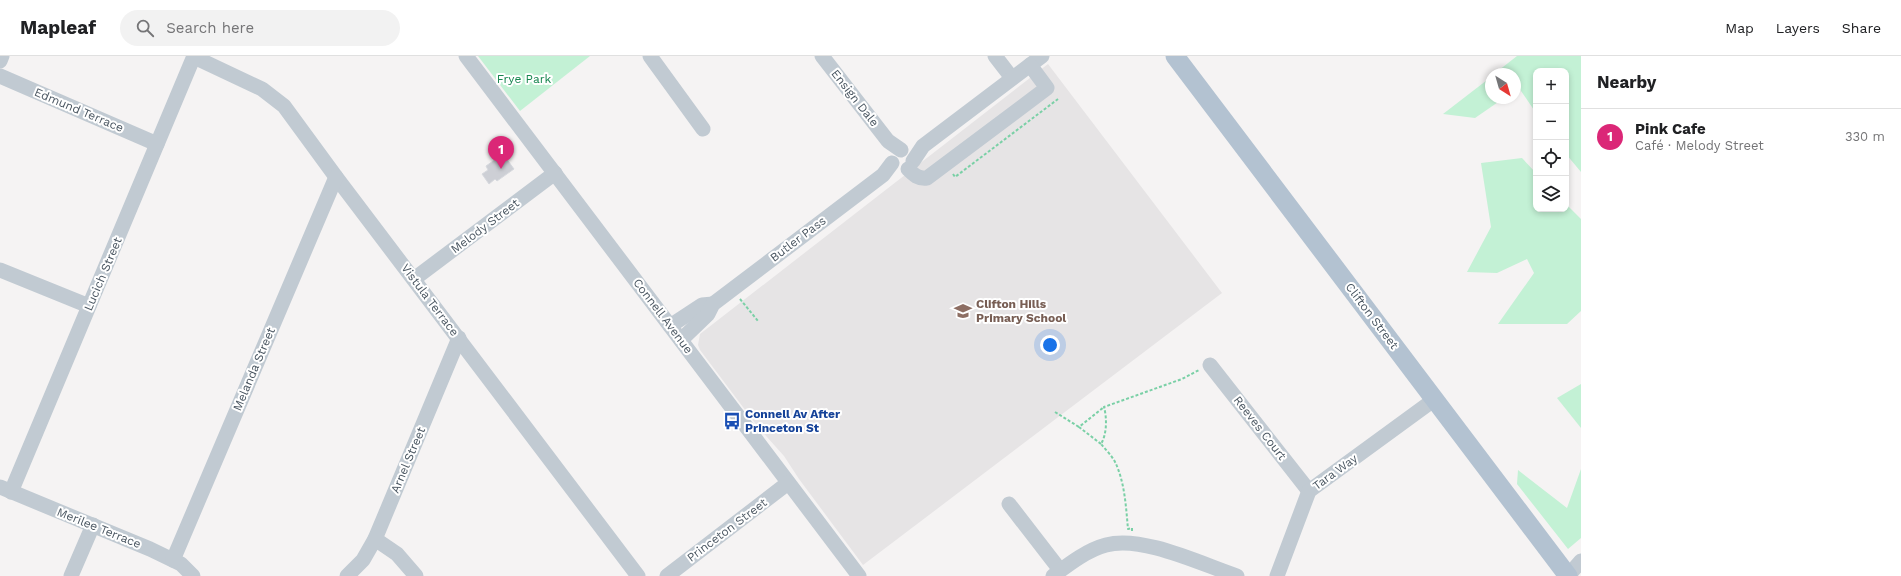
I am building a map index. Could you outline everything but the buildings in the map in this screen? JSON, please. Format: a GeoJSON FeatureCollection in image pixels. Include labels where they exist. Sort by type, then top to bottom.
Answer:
{"type":"FeatureCollection","features":[{"type":"Feature","properties":{"kind":"main road","name":"Clifton Street"},"geometry":{"type":"LineString","coordinates":[[1175,56],[1568,576]]}},
{"type":"Feature","properties":{"kind":"street"},"geometry":{"type":"LineString","coordinates":[[0,60],[2,56]]}},
{"type":"Feature","properties":{"kind":"street","name":"Lucich Street"},"geometry":{"type":"LineString","coordinates":[[6,490],[89,306],[194,56]]}},
{"type":"Feature","properties":{"kind":"street","name":"Vistula Terrace"},"geometry":{"type":"LineString","coordinates":[[194,56],[262,89],[284,106],[638,576]]}},
{"type":"Feature","properties":{"kind":"street","name":"Connell Avenue"},"geometry":{"type":"LineString","coordinates":[[466,56],[859,576]]}},
{"type":"Feature","properties":{"kind":"street"},"geometry":{"type":"LineString","coordinates":[[650,56],[703,129]]}},
{"type":"Feature","properties":{"kind":"street","name":"Ensign Dale"},"geometry":{"type":"LineString","coordinates":[[822,56],[888,141],[899,162]]}},
{"type":"Feature","properties":{"kind":"street"},"geometry":{"type":"LineString","coordinates":[[995,56],[1012,78]]}},
{"type":"Feature","properties":{"kind":"street","name":"Butler Pass"},"geometry":{"type":"LineString","coordinates":[[681,340],[708,314],[713,304],[899,162],[923,146],[1042,56]]}},
{"type":"Feature","properties":{"kind":"street"},"geometry":{"type":"LineString","coordinates":[[899,162],[915,176],[922,179],[927,178],[1047,88],[1030,65]]}},
{"type":"Feature","properties":{"kind":"street","name":"Edmund Terrace"},"geometry":{"type":"LineString","coordinates":[[0,76],[157,144]]}},
{"type":"Feature","properties":{"kind":"street","name":"Melody Street"},"geometry":{"type":"LineString","coordinates":[[414,278],[555,173]]}},
{"type":"Feature","properties":{"kind":"street","name":"Melanda Street"},"geometry":{"type":"LineString","coordinates":[[173,560],[336,177]]}},
{"type":"Feature","properties":{"kind":"street"},"geometry":{"type":"LineString","coordinates":[[0,270],[89,306]]}},
{"type":"Feature","properties":{"kind":"street","name":"Butler Pass"},"geometry":{"type":"LineString","coordinates":[[670,326],[702,305],[713,304]]}},
{"type":"Feature","properties":{"kind":"street","name":"Arnel Street"},"geometry":{"type":"LineString","coordinates":[[347,576],[363,560],[375,539],[459,338]]}},
{"type":"Feature","properties":{"kind":"street","name":"Reeves Court"},"geometry":{"type":"LineString","coordinates":[[1210,365],[1309,491]]}},
{"type":"Feature","properties":{"kind":"street","name":"Tara Way"},"geometry":{"type":"LineString","coordinates":[[1277,576],[1309,491],[1435,399]]}},
{"type":"Feature","properties":{"kind":"street","name":"Princeton Street"},"geometry":{"type":"LineString","coordinates":[[667,576],[788,483]]}},
{"type":"Feature","properties":{"kind":"street","name":"Merilee Terrace"},"geometry":{"type":"LineString","coordinates":[[6,490],[93,525],[173,560],[186,568],[194,576]]}},
{"type":"Feature","properties":{"kind":"street"},"geometry":{"type":"LineString","coordinates":[[1009,504],[1057,573],[1082,556],[1106,545],[1128,542],[1150,546],[1236,576]]}},
{"type":"Feature","properties":{"kind":"street"},"geometry":{"type":"LineString","coordinates":[[71,576],[93,525]]}},
{"type":"Feature","properties":{"kind":"street"},"geometry":{"type":"LineString","coordinates":[[375,539],[400,557],[416,576]]}},
{"type":"Feature","properties":{"kind":"street"},"geometry":{"type":"LineString","coordinates":[[1568,576],[1581,561]]}},
{"type":"Feature","properties":{"kind":"path"},"geometry":{"type":"LineString","coordinates":[[740,299],[758,322]]}},
{"type":"Feature","properties":{"kind":"path"},"geometry":{"type":"LineString","coordinates":[[1079,427],[1104,407],[1182,379],[1195,372]]}},
{"type":"Feature","properties":{"kind":"path"},"geometry":{"type":"LineString","coordinates":[[1101,444],[1104,439],[1106,425],[1104,407]]}},
{"type":"Feature","properties":{"kind":"path"},"geometry":{"type":"LineString","coordinates":[[1055,412],[1079,427],[1101,444],[1116,463],[1126,504],[1128,529],[1132,528],[1132,534]]}},
{"type":"Feature","properties":{"kind":"shaded area","name":"Clifton Hills Primary School"},"geometry":{"type":"Polygon","coordinates":[[[1048,64],[1222,293],[863,565],[799,479],[784,456],[758,427],[700,350],[698,345],[700,334],[1048,64]]]}},
{"type":"Feature","properties":{"kind":"green space","name":"Frye Park"},"geometry":{"type":"Polygon","coordinates":[[[478,56],[590,56],[520,111],[478,56]]]}},
{"type":"Feature","properties":{"kind":"green space"},"geometry":{"type":"Polygon","coordinates":[[[1517,56],[1581,56],[1581,172],[1569,158],[1569,68],[1533,68],[1533,109],[1521,91],[1521,68],[1502,68],[1517,56]]]}},
{"type":"Feature","properties":{"kind":"green space"},"geometry":{"type":"Polygon","coordinates":[[[1485,82],[1485,104],[1495,104],[1475,118],[1443,114],[1485,82]]]}},
{"type":"Feature","properties":{"kind":"green space"},"geometry":{"type":"Polygon","coordinates":[[[1522,158],[1533,170],[1533,212],[1569,212],[1569,207],[1581,219],[1581,311],[1567,324],[1498,324],[1534,273],[1527,259],[1497,273],[1467,272],[1491,227],[1481,163],[1522,158]]]}},
{"type":"Feature","properties":{"kind":"green space"},"geometry":{"type":"Polygon","coordinates":[[[1581,384],[1581,428],[1557,398],[1581,384]]]}},
{"type":"Feature","properties":{"kind":"green space"},"geometry":{"type":"Polygon","coordinates":[[[1581,469],[1581,538],[1568,549],[1517,484],[1518,470],[1567,508],[1581,469]]]}},
{"type":"Feature","properties":{"kind":"place","name":"Pink Cafe"},"geometry":{"type":"Point","coordinates":[501,169]}},
{"type":"Feature","properties":{"kind":"place","name":"Clifton Hills Primary School"},"geometry":{"type":"Point","coordinates":[963,311]}},
{"type":"Feature","properties":{"kind":"place","name":"Connell Av After Princeton St"},"geometry":{"type":"Point","coordinates":[732,421]}}]}
